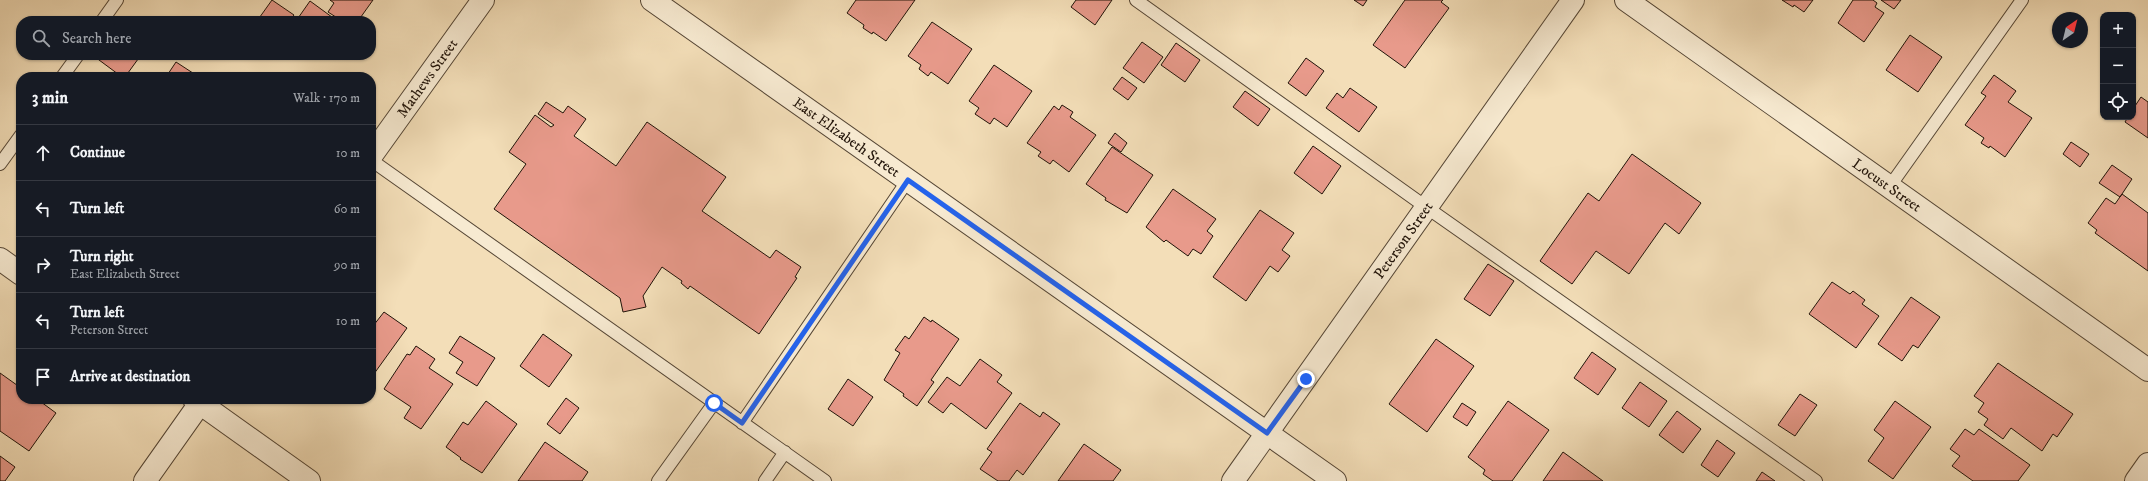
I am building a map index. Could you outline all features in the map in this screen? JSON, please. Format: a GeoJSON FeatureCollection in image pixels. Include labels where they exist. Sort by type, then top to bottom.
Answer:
{"type":"FeatureCollection","features":[{"type":"Feature","properties":{"kind":"street","name":"Mathews Street"},"geometry":{"type":"LineString","coordinates":[[376,149],[483,0]]}},
{"type":"Feature","properties":{"kind":"street","name":"East Elizabeth Street"},"geometry":{"type":"LineString","coordinates":[[652,0],[1335,481]]}},
{"type":"Feature","properties":{"kind":"street","name":"Peterson Street"},"geometry":{"type":"LineString","coordinates":[[1233,481],[1573,0]]}},
{"type":"Feature","properties":{"kind":"street","name":"Locust Street"},"geometry":{"type":"LineString","coordinates":[[1626,0],[2148,370]]}},
{"type":"Feature","properties":{"kind":"street"},"geometry":{"type":"LineString","coordinates":[[0,259],[16,270]]}},
{"type":"Feature","properties":{"kind":"street"},"geometry":{"type":"LineString","coordinates":[[145,481],[196,404]]}},
{"type":"Feature","properties":{"kind":"street"},"geometry":{"type":"LineString","coordinates":[[204,404],[309,481]]}},
{"type":"Feature","properties":{"kind":"street"},"geometry":{"type":"LineString","coordinates":[[2136,481],[2148,464]]}},
{"type":"Feature","properties":{"kind":"lane"},"geometry":{"type":"LineString","coordinates":[[106,16],[117,0]]}},
{"type":"Feature","properties":{"kind":"lane"},"geometry":{"type":"LineString","coordinates":[[1136,0],[1426,207],[1816,481]]}},
{"type":"Feature","properties":{"kind":"lane"},"geometry":{"type":"LineString","coordinates":[[1890,186],[2022,0]]}},
{"type":"Feature","properties":{"kind":"lane"},"geometry":{"type":"LineString","coordinates":[[66,72],[74,60]]}},
{"type":"Feature","properties":{"kind":"lane"},"geometry":{"type":"LineString","coordinates":[[0,164],[16,142]]}},
{"type":"Feature","properties":{"kind":"lane"},"geometry":{"type":"LineString","coordinates":[[376,164],[825,481]]}},
{"type":"Feature","properties":{"kind":"lane"},"geometry":{"type":"LineString","coordinates":[[742,423],[908,180]]}},
{"type":"Feature","properties":{"kind":"lane"},"geometry":{"type":"LineString","coordinates":[[658,481],[714,403]]}},
{"type":"Feature","properties":{"kind":"lane"},"geometry":{"type":"LineString","coordinates":[[765,481],[785,452]]}},
{"type":"Feature","properties":{"kind":"building"},"geometry":{"type":"Polygon","coordinates":[[[272,0],[294,15],[293,16],[261,16],[272,0]]]}},
{"type":"Feature","properties":{"kind":"building"},"geometry":{"type":"Polygon","coordinates":[[[330,0],[373,0],[362,16],[334,16],[328,12],[334,3],[330,0]]]}},
{"type":"Feature","properties":{"kind":"building"},"geometry":{"type":"Polygon","coordinates":[[[856,0],[915,0],[886,41],[873,32],[872,34],[863,28],[864,25],[847,13],[856,0]]]}},
{"type":"Feature","properties":{"kind":"building"},"geometry":{"type":"Polygon","coordinates":[[[1076,0],[1112,0],[1095,25],[1071,7],[1076,0]]]}},
{"type":"Feature","properties":{"kind":"building"},"geometry":{"type":"Polygon","coordinates":[[[1354,0],[1367,0],[1363,6],[1354,0]]]}},
{"type":"Feature","properties":{"kind":"building"},"geometry":{"type":"Polygon","coordinates":[[[1405,0],[1443,0],[1441,2],[1449,8],[1405,68],[1373,45],[1405,0]]]}},
{"type":"Feature","properties":{"kind":"building"},"geometry":{"type":"Polygon","coordinates":[[[1782,0],[1813,0],[1804,12],[1794,5],[1793,7],[1782,0]]]}},
{"type":"Feature","properties":{"kind":"building"},"geometry":{"type":"Polygon","coordinates":[[[1853,0],[1873,0],[1877,3],[1875,7],[1884,13],[1864,42],[1838,23],[1853,0]]]}},
{"type":"Feature","properties":{"kind":"building"},"geometry":{"type":"Polygon","coordinates":[[[1881,0],[1901,0],[1894,9],[1881,0]]]}},
{"type":"Feature","properties":{"kind":"building"},"geometry":{"type":"Polygon","coordinates":[[[310,1],[331,16],[300,16],[310,1]]]}},
{"type":"Feature","properties":{"kind":"building"},"geometry":{"type":"Polygon","coordinates":[[[932,22],[972,49],[948,84],[931,72],[928,76],[919,69],[921,65],[908,56],[932,22]]]}},
{"type":"Feature","properties":{"kind":"building"},"geometry":{"type":"Polygon","coordinates":[[[1910,35],[1942,57],[1918,92],[1886,70],[1910,35]]]}},
{"type":"Feature","properties":{"kind":"building"},"geometry":{"type":"Polygon","coordinates":[[[1142,42],[1163,57],[1144,83],[1123,68],[1142,42]]]}},
{"type":"Feature","properties":{"kind":"building"},"geometry":{"type":"Polygon","coordinates":[[[1176,43],[1200,60],[1185,82],[1161,65],[1176,43]]]}},
{"type":"Feature","properties":{"kind":"building"},"geometry":{"type":"Polygon","coordinates":[[[1306,58],[1324,71],[1306,96],[1288,83],[1306,58]]]}},
{"type":"Feature","properties":{"kind":"building"},"geometry":{"type":"Polygon","coordinates":[[[99,60],[137,60],[129,72],[115,72],[99,60]]]}},
{"type":"Feature","properties":{"kind":"building"},"geometry":{"type":"Polygon","coordinates":[[[176,62],[191,72],[169,72],[176,62]]]}},
{"type":"Feature","properties":{"kind":"building"},"geometry":{"type":"Polygon","coordinates":[[[994,65],[1032,91],[1007,127],[994,118],[990,124],[975,114],[979,108],[969,101],[994,65]]]}},
{"type":"Feature","properties":{"kind":"building"},"geometry":{"type":"Polygon","coordinates":[[[1994,75],[2016,91],[2008,102],[2032,118],[2005,157],[1990,146],[1989,148],[1981,143],[1984,138],[1965,125],[1986,96],[1981,93],[1994,75]]]}},
{"type":"Feature","properties":{"kind":"building"},"geometry":{"type":"Polygon","coordinates":[[[1122,77],[1137,88],[1128,100],[1113,89],[1122,77]]]}},
{"type":"Feature","properties":{"kind":"building"},"geometry":{"type":"Polygon","coordinates":[[[1350,88],[1377,107],[1359,132],[1326,108],[1337,93],[1343,98],[1350,88]]]}},
{"type":"Feature","properties":{"kind":"building"},"geometry":{"type":"Polygon","coordinates":[[[1245,91],[1270,109],[1258,126],[1233,107],[1245,91]]]}},
{"type":"Feature","properties":{"kind":"building"},"geometry":{"type":"Polygon","coordinates":[[[2141,97],[2148,102],[2148,138],[2125,122],[2126,120],[2136,120],[2136,104],[2141,97]]]}},
{"type":"Feature","properties":{"kind":"building"},"geometry":{"type":"Polygon","coordinates":[[[546,102],[563,113],[568,106],[586,119],[574,136],[616,166],[647,122],[726,177],[702,211],[770,258],[776,250],[801,267],[795,277],[797,278],[759,334],[690,286],[688,289],[681,283],[682,281],[662,267],[643,296],[646,307],[623,312],[620,298],[494,209],[526,164],[509,152],[535,115],[551,127],[554,125],[538,114],[546,102]]]}},
{"type":"Feature","properties":{"kind":"building"},"geometry":{"type":"Polygon","coordinates":[[[1062,105],[1073,112],[1070,117],[1096,135],[1069,172],[1053,160],[1050,164],[1038,156],[1041,152],[1027,143],[1054,106],[1059,110],[1062,105]]]}},
{"type":"Feature","properties":{"kind":"building"},"geometry":{"type":"Polygon","coordinates":[[[1115,133],[1127,143],[1121,152],[1108,143],[1115,133]]]}},
{"type":"Feature","properties":{"kind":"building"},"geometry":{"type":"Polygon","coordinates":[[[2071,142],[2089,154],[2080,167],[2063,154],[2071,142]]]}},
{"type":"Feature","properties":{"kind":"building"},"geometry":{"type":"Polygon","coordinates":[[[1313,146],[1341,166],[1322,194],[1294,173],[1313,146]]]}},
{"type":"Feature","properties":{"kind":"building"},"geometry":{"type":"Polygon","coordinates":[[[1112,147],[1153,175],[1127,213],[1105,200],[1106,198],[1086,184],[1112,147]]]}},
{"type":"Feature","properties":{"kind":"building"},"geometry":{"type":"Polygon","coordinates":[[[1632,154],[1701,203],[1679,234],[1665,223],[1629,274],[1596,251],[1572,284],[1540,261],[1588,193],[1599,201],[1632,154]]]}},
{"type":"Feature","properties":{"kind":"building"},"geometry":{"type":"Polygon","coordinates":[[[2112,165],[2132,179],[2120,197],[2099,183],[2112,165]]]}},
{"type":"Feature","properties":{"kind":"building"},"geometry":{"type":"Polygon","coordinates":[[[1173,189],[1216,219],[1207,231],[1213,236],[1201,254],[1193,249],[1188,256],[1166,240],[1164,242],[1146,227],[1173,189]]]}},
{"type":"Feature","properties":{"kind":"building"},"geometry":{"type":"Polygon","coordinates":[[[2122,194],[2148,213],[2148,271],[2095,233],[2097,230],[2088,223],[2106,198],[2115,204],[2122,194]]]}},
{"type":"Feature","properties":{"kind":"building"},"geometry":{"type":"Polygon","coordinates":[[[1260,210],[1294,233],[1282,250],[1290,256],[1278,272],[1270,266],[1246,301],[1213,277],[1260,210]]]}},
{"type":"Feature","properties":{"kind":"building"},"geometry":{"type":"Polygon","coordinates":[[[1488,264],[1514,281],[1490,316],[1464,299],[1488,264]]]}},
{"type":"Feature","properties":{"kind":"building"},"geometry":{"type":"Polygon","coordinates":[[[1832,282],[1850,294],[1853,291],[1865,300],[1862,304],[1879,316],[1856,348],[1809,314],[1832,282]]]}},
{"type":"Feature","properties":{"kind":"building"},"geometry":{"type":"Polygon","coordinates":[[[1911,297],[1940,317],[1918,348],[1913,345],[1902,361],[1878,344],[1911,297]]]}},
{"type":"Feature","properties":{"kind":"building"},"geometry":{"type":"Polygon","coordinates":[[[384,312],[407,328],[376,371],[376,322],[384,312]]]}},
{"type":"Feature","properties":{"kind":"building"},"geometry":{"type":"Polygon","coordinates":[[[924,317],[931,322],[932,320],[959,339],[931,380],[934,382],[917,406],[903,396],[904,394],[884,380],[900,353],[895,350],[905,336],[909,339],[924,317]]]}},
{"type":"Feature","properties":{"kind":"building"},"geometry":{"type":"Polygon","coordinates":[[[543,334],[572,355],[549,387],[520,366],[543,334]]]}},
{"type":"Feature","properties":{"kind":"building"},"geometry":{"type":"Polygon","coordinates":[[[460,336],[495,358],[477,386],[456,373],[463,362],[449,353],[460,336]]]}},
{"type":"Feature","properties":{"kind":"building"},"geometry":{"type":"Polygon","coordinates":[[[1436,339],[1474,366],[1427,432],[1389,404],[1436,339]]]}},
{"type":"Feature","properties":{"kind":"building"},"geometry":{"type":"Polygon","coordinates":[[[416,346],[435,359],[429,368],[453,384],[421,429],[404,418],[411,407],[384,389],[407,354],[410,355],[416,346]]]}},
{"type":"Feature","properties":{"kind":"building"},"geometry":{"type":"Polygon","coordinates":[[[1592,352],[1616,369],[1598,395],[1574,378],[1592,352]]]}},
{"type":"Feature","properties":{"kind":"building"},"geometry":{"type":"Polygon","coordinates":[[[980,359],[1002,375],[997,382],[1012,393],[986,429],[951,403],[943,413],[928,402],[947,377],[960,386],[980,359]]]}},
{"type":"Feature","properties":{"kind":"building"},"geometry":{"type":"Polygon","coordinates":[[[1998,363],[2073,414],[2057,437],[2053,434],[2042,451],[2011,428],[2003,439],[1984,425],[1988,419],[1978,412],[1984,403],[1974,396],[1998,363]]]}},
{"type":"Feature","properties":{"kind":"building"},"geometry":{"type":"Polygon","coordinates":[[[0,373],[16,384],[16,404],[44,404],[56,413],[29,451],[0,431],[0,373]]]}},
{"type":"Feature","properties":{"kind":"building"},"geometry":{"type":"Polygon","coordinates":[[[848,379],[873,397],[853,426],[828,409],[848,379]]]}},
{"type":"Feature","properties":{"kind":"building"},"geometry":{"type":"Polygon","coordinates":[[[1640,382],[1667,401],[1649,427],[1622,408],[1640,382]]]}},
{"type":"Feature","properties":{"kind":"building"},"geometry":{"type":"Polygon","coordinates":[[[1800,394],[1817,405],[1795,436],[1778,425],[1800,394]]]}},
{"type":"Feature","properties":{"kind":"building"},"geometry":{"type":"Polygon","coordinates":[[[566,398],[579,408],[560,434],[547,424],[566,398]]]}},
{"type":"Feature","properties":{"kind":"building"},"geometry":{"type":"Polygon","coordinates":[[[486,401],[517,424],[482,473],[460,459],[461,458],[446,447],[463,422],[468,425],[486,401]]]}},
{"type":"Feature","properties":{"kind":"building"},"geometry":{"type":"Polygon","coordinates":[[[1508,401],[1549,430],[1512,481],[1493,481],[1483,474],[1485,470],[1468,457],[1508,401]]]}},
{"type":"Feature","properties":{"kind":"building"},"geometry":{"type":"Polygon","coordinates":[[[1895,401],[1931,427],[1893,479],[1868,461],[1884,438],[1874,430],[1895,401]]]}},
{"type":"Feature","properties":{"kind":"building"},"geometry":{"type":"Polygon","coordinates":[[[1020,403],[1040,417],[1043,412],[1060,424],[1023,475],[1017,470],[1009,481],[998,481],[980,469],[992,452],[987,449],[1020,403]]]}},
{"type":"Feature","properties":{"kind":"building"},"geometry":{"type":"Polygon","coordinates":[[[1462,403],[1476,412],[1467,426],[1453,417],[1462,403]]]}},
{"type":"Feature","properties":{"kind":"building"},"geometry":{"type":"Polygon","coordinates":[[[1677,411],[1701,429],[1683,453],[1659,435],[1677,411]]]}},
{"type":"Feature","properties":{"kind":"building"},"geometry":{"type":"Polygon","coordinates":[[[1965,429],[1974,435],[1979,429],[2030,465],[2018,481],[1973,481],[1952,466],[1960,456],[1950,449],[1965,429]]]}},
{"type":"Feature","properties":{"kind":"building"},"geometry":{"type":"Polygon","coordinates":[[[1717,440],[1735,453],[1718,477],[1701,465],[1717,440]]]}},
{"type":"Feature","properties":{"kind":"building"},"geometry":{"type":"Polygon","coordinates":[[[545,442],[588,472],[582,481],[518,481],[545,442]]]}},
{"type":"Feature","properties":{"kind":"building"},"geometry":{"type":"Polygon","coordinates":[[[1084,444],[1121,470],[1113,481],[1058,481],[1084,444]]]}},
{"type":"Feature","properties":{"kind":"building"},"geometry":{"type":"Polygon","coordinates":[[[1563,452],[1603,481],[1543,481],[1563,452]]]}},
{"type":"Feature","properties":{"kind":"building"},"geometry":{"type":"Polygon","coordinates":[[[0,456],[15,467],[5,481],[0,481],[0,456]]]}},
{"type":"Feature","properties":{"kind":"building"},"geometry":{"type":"Polygon","coordinates":[[[1762,472],[1775,481],[1756,481],[1762,472]]]}},
{"type":"Feature","properties":{"kind":"route"},"geometry":{"type":"LineString","coordinates":[[714,403],[742,423],[908,180],[1267,433],[1306,379]]}}]}
